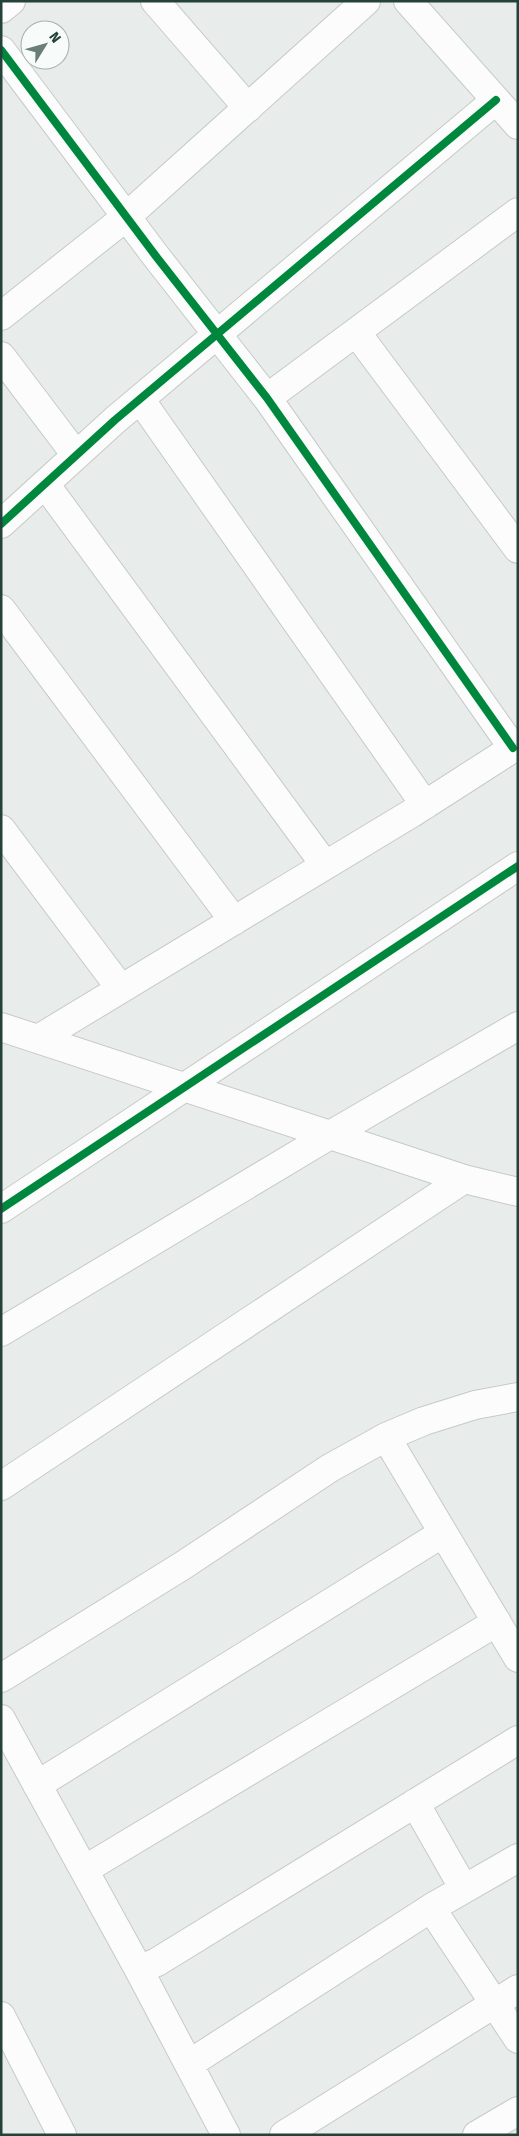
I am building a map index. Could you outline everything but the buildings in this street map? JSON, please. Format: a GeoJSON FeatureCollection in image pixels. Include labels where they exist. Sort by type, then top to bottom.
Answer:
{"type":"FeatureCollection","features":[{"type":"Feature","properties":{"kind":"street"},"geometry":{"type":"LineString","coordinates":[[1,9],[11,1]]}},
{"type":"Feature","properties":{"kind":"street"},"geometry":{"type":"LineString","coordinates":[[155,1],[248,108]]}},
{"type":"Feature","properties":{"kind":"street"},"geometry":{"type":"LineString","coordinates":[[1,316],[126,217],[366,1]]}},
{"type":"Feature","properties":{"kind":"street"},"geometry":{"type":"LineString","coordinates":[[408,1],[518,125]]}},
{"type":"Feature","properties":{"kind":"street"},"geometry":{"type":"LineString","coordinates":[[1,50],[126,217],[267,398],[515,747],[326,866],[38,1039]]}},
{"type":"Feature","properties":{"kind":"street"},"geometry":{"type":"LineString","coordinates":[[1,524],[140,399],[496,100]]}},
{"type":"Feature","properties":{"kind":"street"},"geometry":{"type":"LineString","coordinates":[[267,398],[518,212]]}},
{"type":"Feature","properties":{"kind":"street"},"geometry":{"type":"LineString","coordinates":[[356,332],[518,549]]}},
{"type":"Feature","properties":{"kind":"street"},"geometry":{"type":"LineString","coordinates":[[1,356],[76,455]]}},
{"type":"Feature","properties":{"kind":"street"},"geometry":{"type":"LineString","coordinates":[[140,399],[425,805]]}},
{"type":"Feature","properties":{"kind":"street"},"geometry":{"type":"LineString","coordinates":[[45,484],[326,866]]}},
{"type":"Feature","properties":{"kind":"street"},"geometry":{"type":"LineString","coordinates":[[5,622],[234,920]]}},
{"type":"Feature","properties":{"kind":"street"},"geometry":{"type":"LineString","coordinates":[[1,829],[121,989]]}},
{"type":"Feature","properties":{"kind":"street"},"geometry":{"type":"LineString","coordinates":[[1,1209],[518,866]]}},
{"type":"Feature","properties":{"kind":"street"},"geometry":{"type":"LineString","coordinates":[[1,1332],[330,1135],[518,1026]]}},
{"type":"Feature","properties":{"kind":"street"},"geometry":{"type":"LineString","coordinates":[[1,1027],[464,1179],[515,1189]]}},
{"type":"Feature","properties":{"kind":"street"},"geometry":{"type":"LineString","coordinates":[[1,1486],[464,1179]]}},
{"type":"Feature","properties":{"kind":"street"},"geometry":{"type":"LineString","coordinates":[[1,1678],[182,1566],[330,1468],[386,1437],[424,1421],[458,1410],[518,1397]]}},
{"type":"Feature","properties":{"kind":"street"},"geometry":{"type":"LineString","coordinates":[[386,1437],[518,1658]]}},
{"type":"Feature","properties":{"kind":"street"},"geometry":{"type":"LineString","coordinates":[[37,1785],[443,1534]]}},
{"type":"Feature","properties":{"kind":"street"},"geometry":{"type":"LineString","coordinates":[[84,1870],[497,1622]]}},
{"type":"Feature","properties":{"kind":"street"},"geometry":{"type":"LineString","coordinates":[[1,1719],[139,1970],[226,2135]]}},
{"type":"Feature","properties":{"kind":"street"},"geometry":{"type":"LineString","coordinates":[[139,1970],[156,1962],[518,1740]]}},
{"type":"Feature","properties":{"kind":"street"},"geometry":{"type":"LineString","coordinates":[[415,1803],[464,1889]]}},
{"type":"Feature","properties":{"kind":"street"},"geometry":{"type":"LineString","coordinates":[[189,2064],[431,1908],[518,1858]]}},
{"type":"Feature","properties":{"kind":"street"},"geometry":{"type":"LineString","coordinates":[[431,1908],[518,2039]]}},
{"type":"Feature","properties":{"kind":"street"},"geometry":{"type":"LineString","coordinates":[[284,2135],[518,1989]]}},
{"type":"Feature","properties":{"kind":"street"},"geometry":{"type":"LineString","coordinates":[[1,2016],[62,2135]]}},
{"type":"Feature","properties":{"kind":"street"},"geometry":{"type":"LineString","coordinates":[[477,2135],[518,2111]]}},
{"type":"Feature","properties":{"kind":"cycle path"},"geometry":{"type":"LineString","coordinates":[[1,50],[155,255],[267,398],[513,748]]}},
{"type":"Feature","properties":{"kind":"cycle path"},"geometry":{"type":"LineString","coordinates":[[1,524],[115,420],[496,100]]}},
{"type":"Feature","properties":{"kind":"cycle path"},"geometry":{"type":"LineString","coordinates":[[1,1209],[518,866]]}}]}
